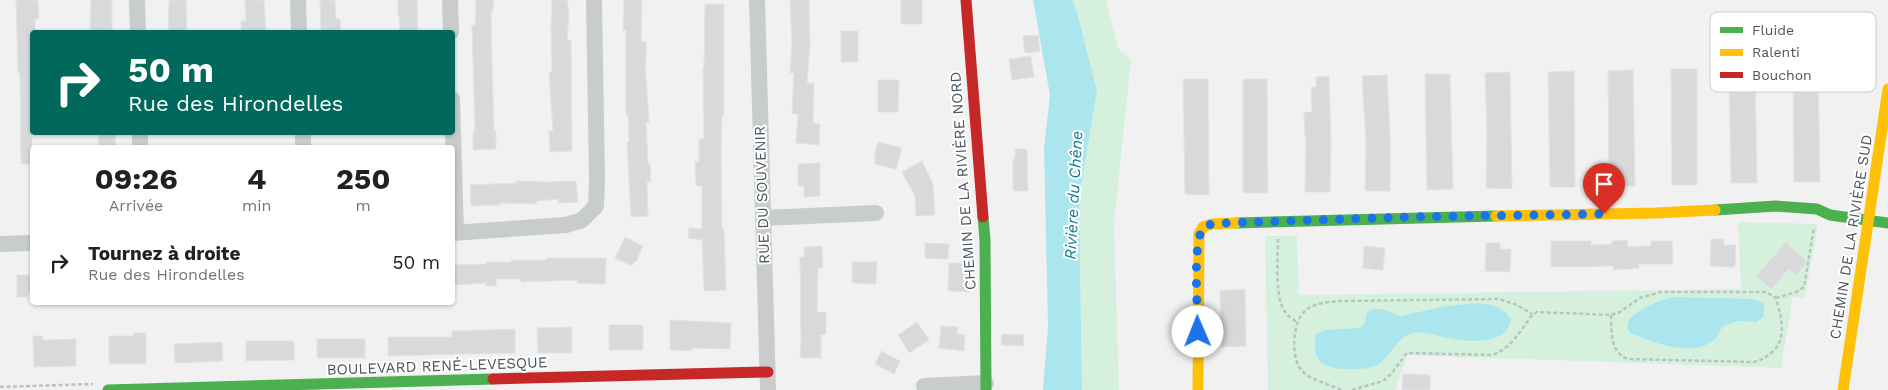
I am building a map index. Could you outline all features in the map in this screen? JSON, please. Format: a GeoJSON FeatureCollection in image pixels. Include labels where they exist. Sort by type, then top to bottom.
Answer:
{"type":"FeatureCollection","features":[{"type":"Feature","properties":{"kind":"street"},"geometry":{"type":"LineString","coordinates":[[137,0],[138,30]]}},
{"type":"Feature","properties":{"kind":"street"},"geometry":{"type":"LineString","coordinates":[[298,0],[299,30]]}},
{"type":"Feature","properties":{"kind":"street"},"geometry":{"type":"LineString","coordinates":[[450,0],[451,30]]}},
{"type":"Feature","properties":{"kind":"street"},"geometry":{"type":"LineString","coordinates":[[455,233],[566,225],[582,220],[596,206],[598,180],[594,0]]}},
{"type":"Feature","properties":{"kind":"street","name":"RUE DU SOUVENIR"},"geometry":{"type":"LineString","coordinates":[[757,0],[768,390]]}},
{"type":"Feature","properties":{"kind":"street","name":"CHEMIN DE LA RIVIÈRE NORD"},"geometry":{"type":"LineString","coordinates":[[966,0],[985,240],[986,387]]}},
{"type":"Feature","properties":{"kind":"street","name":"CHEMIN DE LA RIVIÈRE SUD"},"geometry":{"type":"LineString","coordinates":[[1842,390],[1888,89]]}},
{"type":"Feature","properties":{"kind":"street"},"geometry":{"type":"LineString","coordinates":[[1198,390],[1197,254],[1199,234],[1203,227],[1212,224],[1410,217],[1656,213],[1776,206],[1817,209],[1830,215],[1888,223]]}},
{"type":"Feature","properties":{"kind":"street"},"geometry":{"type":"LineString","coordinates":[[763,218],[876,213]]}},
{"type":"Feature","properties":{"kind":"street"},"geometry":{"type":"LineString","coordinates":[[0,244],[30,243]]}},
{"type":"Feature","properties":{"kind":"street","name":"BOULEVARD RENÉ-LEVESQUE"},"geometry":{"type":"LineString","coordinates":[[108,390],[768,372]]}},
{"type":"Feature","properties":{"kind":"street"},"geometry":{"type":"LineString","coordinates":[[924,386],[986,387]]}},
{"type":"Feature","properties":{"kind":"path"},"geometry":{"type":"LineString","coordinates":[[1776,298],[1796,292],[1804,287],[1817,209]]}},
{"type":"Feature","properties":{"kind":"path"},"geometry":{"type":"LineString","coordinates":[[1277,221],[1279,294],[1281,304],[1286,313],[1298,323]]}},
{"type":"Feature","properties":{"kind":"path"},"geometry":{"type":"LineString","coordinates":[[1352,390],[1383,381],[1407,353],[1492,354],[1508,347],[1532,314],[1537,312],[1611,314],[1620,312],[1640,298],[1661,292],[1766,292],[1776,298],[1781,316],[1782,337],[1778,347],[1760,361],[1753,362],[1628,359],[1618,354],[1613,347],[1611,314]]}},
{"type":"Feature","properties":{"kind":"path"},"geometry":{"type":"LineString","coordinates":[[1341,390],[1302,371],[1296,361],[1294,337],[1304,312],[1311,307],[1342,301],[1499,299],[1517,305],[1532,314]]}},
{"type":"Feature","properties":{"kind":"path"},"geometry":{"type":"LineString","coordinates":[[0,388],[23,387]]}},
{"type":"Feature","properties":{"kind":"green space"},"geometry":{"type":"Polygon","coordinates":[[[1072,0],[1106,0],[1119,50],[1131,59],[1114,225],[1119,390],[1082,390],[1079,198],[1097,91],[1077,12],[1072,0]]]}},
{"type":"Feature","properties":{"kind":"green space"},"geometry":{"type":"Polygon","coordinates":[[[1738,222],[1818,224],[1805,298],[1793,297],[1781,368],[1407,355],[1395,390],[1268,390],[1265,236],[1297,236],[1299,295],[1741,289],[1738,222]]]}},
{"type":"Feature","properties":{"kind":"water","name":"Rivière du Chêne"},"geometry":{"type":"Polygon","coordinates":[[[1033,0],[1072,0],[1077,12],[1097,91],[1079,198],[1082,390],[1043,390],[1048,326],[1044,148],[1050,95],[1033,0]]]}},
{"type":"Feature","properties":{"kind":"water"},"geometry":{"type":"Polygon","coordinates":[[[1676,297],[1753,299],[1764,303],[1764,316],[1757,322],[1739,321],[1723,326],[1715,339],[1706,345],[1696,348],[1673,347],[1630,333],[1627,326],[1629,319],[1634,315],[1656,302],[1676,297]]]}},
{"type":"Feature","properties":{"kind":"water"},"geometry":{"type":"Polygon","coordinates":[[[1477,303],[1497,307],[1508,315],[1511,319],[1509,327],[1505,332],[1492,339],[1472,341],[1416,332],[1402,338],[1387,357],[1377,365],[1365,368],[1333,368],[1322,363],[1316,354],[1316,334],[1332,329],[1362,327],[1367,312],[1374,309],[1381,309],[1400,316],[1447,306],[1477,303]]]}},
{"type":"Feature","properties":{"kind":"building"},"geometry":{"type":"Polygon","coordinates":[[[16,0],[38,0],[39,19],[35,19],[35,30],[30,30],[30,135],[32,135],[32,145],[30,145],[30,164],[21,164],[20,73],[18,73],[16,0]]]}},
{"type":"Feature","properties":{"kind":"building"},"geometry":{"type":"Polygon","coordinates":[[[91,0],[112,0],[112,30],[90,30],[91,0]]]}},
{"type":"Feature","properties":{"kind":"building"},"geometry":{"type":"Polygon","coordinates":[[[169,0],[186,0],[187,30],[168,30],[169,0]]]}},
{"type":"Feature","properties":{"kind":"building"},"geometry":{"type":"Polygon","coordinates":[[[245,0],[264,0],[266,30],[241,30],[241,21],[246,21],[245,0]]]}},
{"type":"Feature","properties":{"kind":"building"},"geometry":{"type":"Polygon","coordinates":[[[320,0],[335,0],[336,19],[340,19],[341,30],[321,30],[320,0]]]}},
{"type":"Feature","properties":{"kind":"building"},"geometry":{"type":"Polygon","coordinates":[[[398,0],[417,0],[418,30],[399,30],[400,17],[398,17],[398,0]]]}},
{"type":"Feature","properties":{"kind":"building"},"geometry":{"type":"Polygon","coordinates":[[[476,0],[494,0],[493,11],[491,11],[496,149],[473,150],[473,131],[475,131],[472,25],[475,25],[476,0]]]}},
{"type":"Feature","properties":{"kind":"building"},"geometry":{"type":"Polygon","coordinates":[[[552,0],[567,0],[569,12],[567,40],[571,40],[572,151],[550,152],[549,131],[553,131],[549,72],[552,72],[552,0]]]}},
{"type":"Feature","properties":{"kind":"building"},"geometry":{"type":"Polygon","coordinates":[[[624,0],[642,0],[641,42],[646,42],[645,63],[649,122],[646,122],[651,182],[647,182],[648,216],[631,217],[627,142],[629,142],[628,115],[626,115],[626,30],[623,30],[624,0]]]}},
{"type":"Feature","properties":{"kind":"building"},"geometry":{"type":"Polygon","coordinates":[[[790,0],[809,0],[810,45],[807,83],[814,83],[813,123],[820,124],[819,145],[796,143],[798,114],[792,114],[794,73],[790,73],[792,46],[790,0]]]}},
{"type":"Feature","properties":{"kind":"building"},"geometry":{"type":"Polygon","coordinates":[[[901,0],[922,0],[922,24],[901,24],[901,0]]]}},
{"type":"Feature","properties":{"kind":"building"},"geometry":{"type":"Polygon","coordinates":[[[705,4],[724,4],[724,115],[722,115],[721,152],[722,229],[724,229],[726,290],[704,291],[702,240],[688,238],[689,228],[702,229],[702,186],[696,186],[695,162],[699,162],[699,139],[704,139],[703,67],[705,4]]]}},
{"type":"Feature","properties":{"kind":"building"},"geometry":{"type":"Polygon","coordinates":[[[841,31],[858,31],[858,62],[841,62],[841,31]]]}},
{"type":"Feature","properties":{"kind":"building"},"geometry":{"type":"Polygon","coordinates":[[[1038,35],[1040,51],[1025,53],[1023,36],[1038,35]]]}},
{"type":"Feature","properties":{"kind":"building"},"geometry":{"type":"Polygon","coordinates":[[[1031,56],[1034,77],[1012,80],[1009,59],[1031,56]]]}},
{"type":"Feature","properties":{"kind":"building"},"geometry":{"type":"Polygon","coordinates":[[[1671,69],[1697,69],[1697,185],[1672,185],[1671,69]]]}},
{"type":"Feature","properties":{"kind":"building"},"geometry":{"type":"Polygon","coordinates":[[[1633,70],[1635,186],[1609,186],[1608,71],[1633,70]]]}},
{"type":"Feature","properties":{"kind":"building"},"geometry":{"type":"Polygon","coordinates":[[[1574,71],[1575,187],[1550,187],[1548,72],[1574,71]]]}},
{"type":"Feature","properties":{"kind":"building"},"geometry":{"type":"Polygon","coordinates":[[[1510,72],[1512,189],[1486,188],[1485,73],[1510,72]]]}},
{"type":"Feature","properties":{"kind":"building"},"geometry":{"type":"Polygon","coordinates":[[[1425,74],[1450,74],[1453,189],[1427,190],[1425,74]]]}},
{"type":"Feature","properties":{"kind":"building"},"geometry":{"type":"Polygon","coordinates":[[[1387,75],[1390,191],[1365,191],[1366,142],[1362,76],[1387,75]]]}},
{"type":"Feature","properties":{"kind":"building"},"geometry":{"type":"Polygon","coordinates":[[[1329,76],[1330,192],[1305,192],[1306,137],[1304,112],[1312,112],[1311,87],[1316,87],[1316,77],[1329,76]]]}},
{"type":"Feature","properties":{"kind":"building"},"geometry":{"type":"Polygon","coordinates":[[[1183,79],[1208,79],[1209,195],[1185,194],[1183,79]]]}},
{"type":"Feature","properties":{"kind":"building"},"geometry":{"type":"Polygon","coordinates":[[[1243,79],[1267,79],[1268,193],[1243,193],[1243,79]]]}},
{"type":"Feature","properties":{"kind":"building"},"geometry":{"type":"Polygon","coordinates":[[[878,80],[899,80],[898,112],[878,112],[878,80]]]}},
{"type":"Feature","properties":{"kind":"building"},"geometry":{"type":"Polygon","coordinates":[[[1729,92],[1755,92],[1757,183],[1731,183],[1729,92]]]}},
{"type":"Feature","properties":{"kind":"building"},"geometry":{"type":"Polygon","coordinates":[[[1793,92],[1818,92],[1820,182],[1794,182],[1793,92]]]}},
{"type":"Feature","properties":{"kind":"building"},"geometry":{"type":"Polygon","coordinates":[[[98,135],[115,135],[116,145],[99,145],[98,135]]]}},
{"type":"Feature","properties":{"kind":"building"},"geometry":{"type":"Polygon","coordinates":[[[878,142],[902,148],[896,169],[875,164],[875,152],[878,142]]]}},
{"type":"Feature","properties":{"kind":"building"},"geometry":{"type":"Polygon","coordinates":[[[1015,149],[1027,149],[1028,191],[1013,191],[1013,159],[1015,159],[1015,149]]]}},
{"type":"Feature","properties":{"kind":"building"},"geometry":{"type":"Polygon","coordinates":[[[922,161],[933,184],[935,215],[916,216],[915,196],[902,172],[922,161]]]}},
{"type":"Feature","properties":{"kind":"building"},"geometry":{"type":"Polygon","coordinates":[[[820,163],[820,196],[804,197],[804,186],[798,186],[798,164],[820,163]]]}},
{"type":"Feature","properties":{"kind":"building"},"geometry":{"type":"Polygon","coordinates":[[[517,181],[576,181],[578,202],[558,203],[558,199],[537,201],[537,204],[500,203],[500,205],[471,206],[470,185],[517,183],[517,181]]]}},
{"type":"Feature","properties":{"kind":"building"},"geometry":{"type":"Polygon","coordinates":[[[625,237],[643,246],[636,262],[634,261],[632,266],[615,258],[625,237]]]}},
{"type":"Feature","properties":{"kind":"building"},"geometry":{"type":"Polygon","coordinates":[[[1711,239],[1724,239],[1724,245],[1736,245],[1735,267],[1710,266],[1711,239]]]}},
{"type":"Feature","properties":{"kind":"building"},"geometry":{"type":"Polygon","coordinates":[[[1627,240],[1628,247],[1651,246],[1651,241],[1672,241],[1673,264],[1639,264],[1639,268],[1614,270],[1613,266],[1551,267],[1551,241],[1591,241],[1591,245],[1612,244],[1612,241],[1627,240]]]}},
{"type":"Feature","properties":{"kind":"building"},"geometry":{"type":"Polygon","coordinates":[[[1786,242],[1807,262],[1796,275],[1789,269],[1771,289],[1756,276],[1786,242]]]}},
{"type":"Feature","properties":{"kind":"building"},"geometry":{"type":"Polygon","coordinates":[[[925,243],[949,244],[948,259],[925,258],[925,243]]]}},
{"type":"Feature","properties":{"kind":"building"},"geometry":{"type":"Polygon","coordinates":[[[1486,243],[1500,243],[1500,249],[1511,249],[1510,272],[1485,271],[1486,243]]]}},
{"type":"Feature","properties":{"kind":"building"},"geometry":{"type":"Polygon","coordinates":[[[822,246],[823,268],[818,268],[817,312],[826,312],[826,334],[821,335],[821,358],[800,358],[800,257],[804,257],[804,247],[822,246]]]}},
{"type":"Feature","properties":{"kind":"building"},"geometry":{"type":"Polygon","coordinates":[[[1364,246],[1385,248],[1383,270],[1363,268],[1364,246]]]}},
{"type":"Feature","properties":{"kind":"building"},"geometry":{"type":"Polygon","coordinates":[[[546,258],[606,258],[605,284],[577,283],[577,280],[521,282],[521,279],[496,279],[496,286],[486,286],[486,283],[455,285],[455,265],[511,262],[511,260],[546,260],[546,258]]]}},
{"type":"Feature","properties":{"kind":"building"},"geometry":{"type":"Polygon","coordinates":[[[852,262],[877,262],[876,284],[852,283],[852,262]]]}},
{"type":"Feature","properties":{"kind":"building"},"geometry":{"type":"Polygon","coordinates":[[[949,263],[963,263],[963,273],[969,274],[969,292],[948,291],[949,263]]]}},
{"type":"Feature","properties":{"kind":"building"},"geometry":{"type":"Polygon","coordinates":[[[17,275],[30,275],[30,292],[28,292],[28,297],[17,297],[17,275]]]}},
{"type":"Feature","properties":{"kind":"building"},"geometry":{"type":"Polygon","coordinates":[[[1245,289],[1246,346],[1221,347],[1220,291],[1245,289]]]}},
{"type":"Feature","properties":{"kind":"building"},"geometry":{"type":"Polygon","coordinates":[[[670,320],[731,323],[730,349],[692,348],[692,351],[670,350],[670,320]]]}},
{"type":"Feature","properties":{"kind":"building"},"geometry":{"type":"Polygon","coordinates":[[[917,322],[929,340],[909,353],[898,335],[917,322]]]}},
{"type":"Feature","properties":{"kind":"building"},"geometry":{"type":"Polygon","coordinates":[[[609,325],[643,325],[643,350],[609,350],[609,325]]]}},
{"type":"Feature","properties":{"kind":"building"},"geometry":{"type":"Polygon","coordinates":[[[941,326],[958,327],[957,334],[965,335],[964,351],[939,348],[941,326]]]}},
{"type":"Feature","properties":{"kind":"building"},"geometry":{"type":"Polygon","coordinates":[[[572,327],[572,353],[538,353],[537,328],[572,327]]]}},
{"type":"Feature","properties":{"kind":"building"},"geometry":{"type":"Polygon","coordinates":[[[515,329],[515,353],[388,356],[388,337],[452,337],[452,331],[515,329]]]}},
{"type":"Feature","properties":{"kind":"building"},"geometry":{"type":"Polygon","coordinates":[[[133,333],[146,333],[146,364],[109,364],[109,336],[134,336],[133,333]]]}},
{"type":"Feature","properties":{"kind":"building"},"geometry":{"type":"Polygon","coordinates":[[[1002,334],[1024,335],[1023,346],[1001,345],[1002,334]]]}},
{"type":"Feature","properties":{"kind":"building"},"geometry":{"type":"Polygon","coordinates":[[[33,336],[43,336],[43,340],[76,339],[76,366],[34,367],[33,336]]]}},
{"type":"Feature","properties":{"kind":"building"},"geometry":{"type":"Polygon","coordinates":[[[317,339],[365,339],[365,358],[317,358],[317,339]]]}},
{"type":"Feature","properties":{"kind":"building"},"geometry":{"type":"Polygon","coordinates":[[[246,341],[294,341],[294,360],[246,361],[246,341]]]}},
{"type":"Feature","properties":{"kind":"building"},"geometry":{"type":"Polygon","coordinates":[[[222,342],[223,361],[175,363],[174,344],[222,342]]]}},
{"type":"Feature","properties":{"kind":"building"},"geometry":{"type":"Polygon","coordinates":[[[881,351],[900,361],[894,374],[875,364],[881,351]]]}},
{"type":"Feature","properties":{"kind":"building"},"geometry":{"type":"Polygon","coordinates":[[[1403,374],[1430,375],[1430,390],[1402,390],[1403,374]]]}},
{"type":"Feature","properties":{"kind":"traffic: fast"},"geometry":{"type":"LineString","coordinates":[[1715,210],[1776,206],[1817,209],[1830,215],[1888,223]]}},
{"type":"Feature","properties":{"kind":"traffic: fast"},"geometry":{"type":"LineString","coordinates":[[1236,223],[1496,216]]}},
{"type":"Feature","properties":{"kind":"traffic: fast"},"geometry":{"type":"LineString","coordinates":[[983,217],[985,240],[986,390]]}},
{"type":"Feature","properties":{"kind":"traffic: fast"},"geometry":{"type":"LineString","coordinates":[[108,390],[493,379]]}},
{"type":"Feature","properties":{"kind":"traffic: slow"},"geometry":{"type":"LineString","coordinates":[[1843,390],[1888,89]]}},
{"type":"Feature","properties":{"kind":"traffic: slow"},"geometry":{"type":"LineString","coordinates":[[1496,216],[1715,210]]}},
{"type":"Feature","properties":{"kind":"traffic: slow"},"geometry":{"type":"LineString","coordinates":[[1198,390],[1199,234],[1203,227],[1212,224],[1236,223]]}},
{"type":"Feature","properties":{"kind":"traffic: jam"},"geometry":{"type":"LineString","coordinates":[[966,0],[983,217]]}},
{"type":"Feature","properties":{"kind":"traffic: jam"},"geometry":{"type":"LineString","coordinates":[[493,379],[768,372]]}},
{"type":"Feature","properties":{"kind":"route"},"geometry":{"type":"LineString","coordinates":[[1198,332],[1197,254],[1199,234],[1203,227],[1212,224],[1392,217],[1604,214]]}}]}
